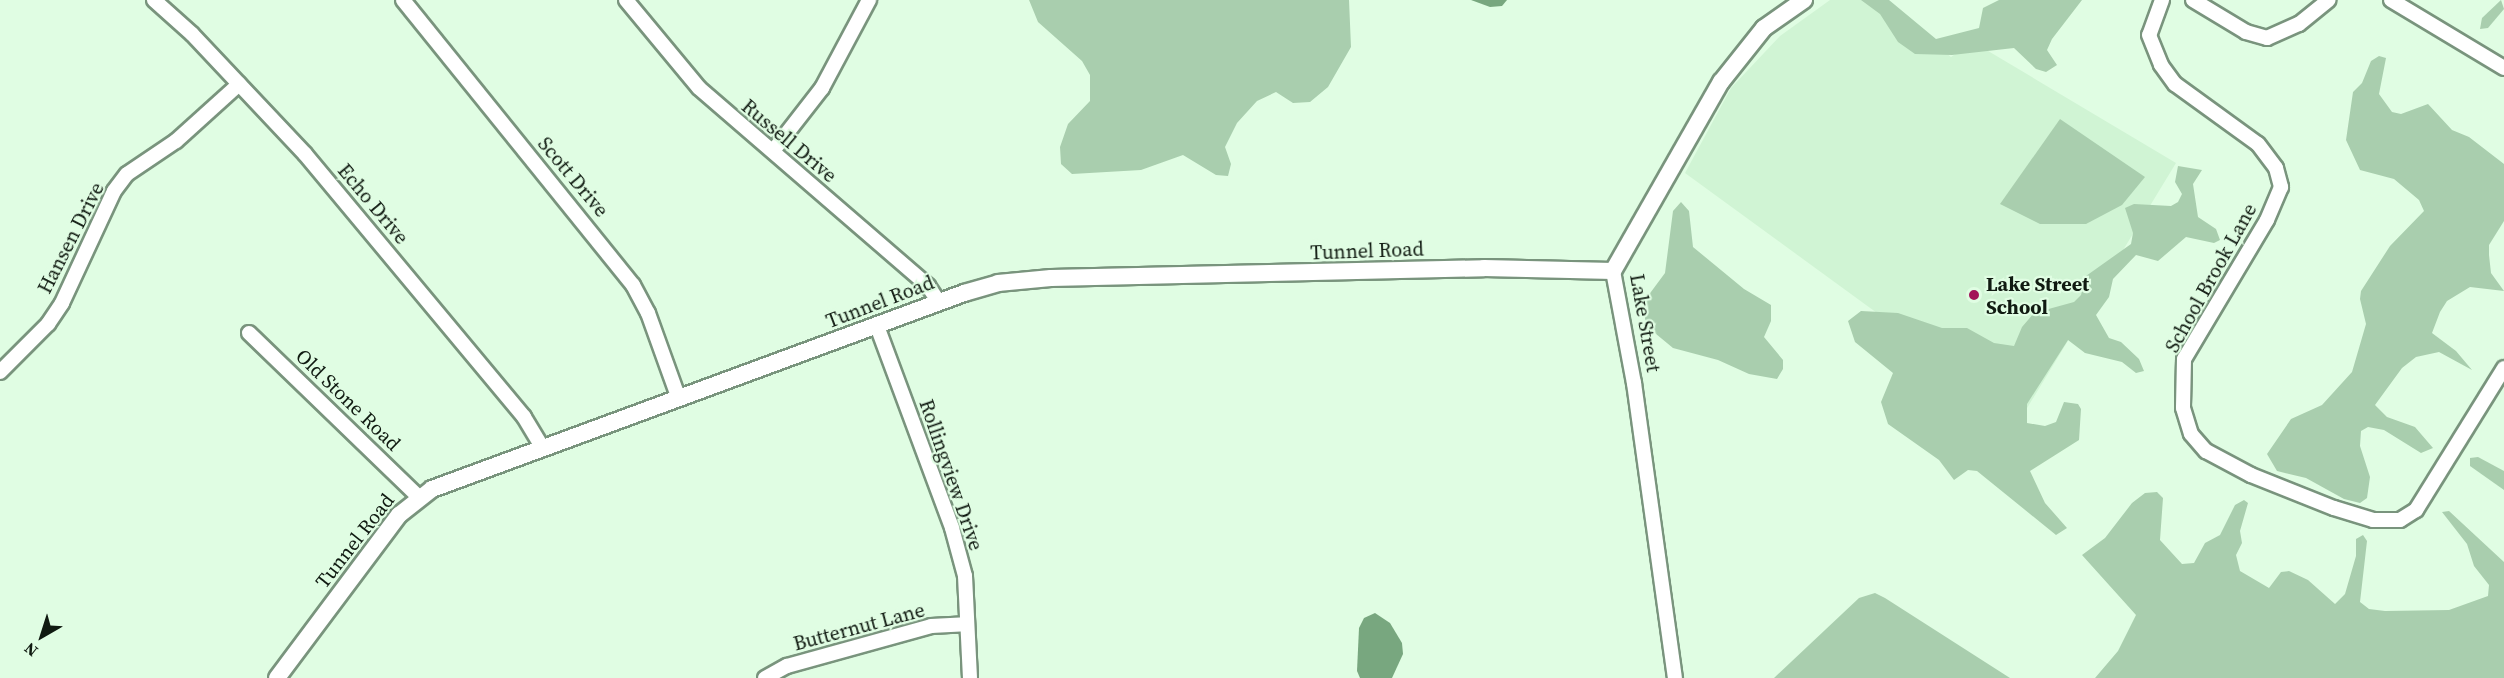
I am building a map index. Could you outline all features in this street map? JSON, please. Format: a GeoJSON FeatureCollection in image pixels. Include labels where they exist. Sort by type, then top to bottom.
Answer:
{"type":"FeatureCollection","features":[{"type":"Feature","properties":{"kind":"main road","name":"Lake Street"},"geometry":{"type":"LineString","coordinates":[[1613,271],[1721,82],[1764,28],[1804,0]]}},
{"type":"Feature","properties":{"kind":"main road","name":"Tunnel Road"},"geometry":{"type":"LineString","coordinates":[[278,678],[399,515],[419,497],[477,471],[680,399],[938,301],[998,283],[1052,278],[1493,268],[1613,271]]}},
{"type":"Feature","properties":{"kind":"street","name":"Echo Drive"},"geometry":{"type":"LineString","coordinates":[[154,0],[239,84],[409,276],[524,417],[543,449]]}},
{"type":"Feature","properties":{"kind":"street","name":"Scott Drive"},"geometry":{"type":"LineString","coordinates":[[404,0],[633,285],[648,313],[680,399]]}},
{"type":"Feature","properties":{"kind":"street","name":"Russell Drive"},"geometry":{"type":"LineString","coordinates":[[626,0],[699,88],[928,286],[938,301]]}},
{"type":"Feature","properties":{"kind":"street"},"geometry":{"type":"LineString","coordinates":[[773,151],[822,88],[868,0]]}},
{"type":"Feature","properties":{"kind":"street","name":"School Brook Lane"},"geometry":{"type":"LineString","coordinates":[[2162,0],[2149,35],[2161,65],[2175,84],[2258,144],[2276,168],[2281,187],[2267,219],[2184,359],[2183,408],[2191,434],[2206,451],[2251,475],[2334,508],[2373,520],[2400,520],[2416,510],[2504,368]]}},
{"type":"Feature","properties":{"kind":"street"},"geometry":{"type":"LineString","coordinates":[[2193,0],[2246,32],[2267,38],[2299,24],[2330,0]]}},
{"type":"Feature","properties":{"kind":"street"},"geometry":{"type":"LineString","coordinates":[[2391,0],[2504,68]]}},
{"type":"Feature","properties":{"kind":"street","name":"Hansen Drive"},"geometry":{"type":"LineString","coordinates":[[0,372],[48,324],[62,303],[114,191],[127,174],[176,141],[239,84]]}},
{"type":"Feature","properties":{"kind":"street","name":"Lake Street"},"geometry":{"type":"LineString","coordinates":[[1613,271],[1634,384],[1675,678]]}},
{"type":"Feature","properties":{"kind":"street","name":"Rollingview Drive"},"geometry":{"type":"LineString","coordinates":[[876,326],[952,528],[965,576],[970,678]]}},
{"type":"Feature","properties":{"kind":"street","name":"Old Stone Road"},"geometry":{"type":"LineString","coordinates":[[249,333],[419,497]]}},
{"type":"Feature","properties":{"kind":"street","name":"Butternut Lane"},"geometry":{"type":"LineString","coordinates":[[765,678],[787,666],[931,626],[966,624]]}},
{"type":"Feature","properties":{"kind":"shaded area"},"geometry":{"type":"Polygon","coordinates":[[[1029,0],[1349,0],[1351,47],[1328,87],[1310,102],[1293,103],[1276,92],[1257,101],[1237,123],[1225,147],[1231,164],[1228,176],[1216,175],[1183,155],[1141,170],[1072,174],[1061,164],[1060,147],[1068,124],[1090,101],[1090,75],[1082,61],[1038,22],[1029,0]]]}},
{"type":"Feature","properties":{"kind":"shaded area"},"geometry":{"type":"Polygon","coordinates":[[[1471,0],[1507,0],[1502,6],[1490,7],[1471,0]]]}},
{"type":"Feature","properties":{"kind":"shaded area","name":"Lake Street School"},"geometry":{"type":"Polygon","coordinates":[[[1830,0],[1881,0],[1951,57],[1973,42],[2176,163],[2021,418],[1685,173],[1731,88],[1780,36],[1830,0]]]}},
{"type":"Feature","properties":{"kind":"shaded area"},"geometry":{"type":"Polygon","coordinates":[[[1861,0],[1889,0],[1936,39],[1979,28],[1983,8],[1999,0],[2082,0],[2052,39],[2047,50],[2057,65],[2046,72],[2036,69],[2014,48],[1952,55],[1915,54],[1898,42],[1880,14],[1861,0]]]}},
{"type":"Feature","properties":{"kind":"shaded area"},"geometry":{"type":"Polygon","coordinates":[[[2501,0],[2504,9],[2488,28],[2480,29],[2482,18],[2501,0]]]}},
{"type":"Feature","properties":{"kind":"shaded area"},"geometry":{"type":"Polygon","coordinates":[[[2379,56],[2386,58],[2379,94],[2392,112],[2401,114],[2428,104],[2452,130],[2469,137],[2504,164],[2504,221],[2489,245],[2489,255],[2491,273],[2504,291],[2470,287],[2447,301],[2440,312],[2432,333],[2456,351],[2472,370],[2439,352],[2416,357],[2402,368],[2375,405],[2387,417],[2415,427],[2433,448],[2421,453],[2384,430],[2368,427],[2361,431],[2360,446],[2370,477],[2367,498],[2360,503],[2344,499],[2306,478],[2277,471],[2267,454],[2291,419],[2322,405],[2352,372],[2366,324],[2360,299],[2361,291],[2390,246],[2424,211],[2419,200],[2394,179],[2360,170],[2346,140],[2353,92],[2362,83],[2371,61],[2379,56]]]}},
{"type":"Feature","properties":{"kind":"shaded area"},"geometry":{"type":"Polygon","coordinates":[[[2060,119],[2145,177],[2122,205],[2086,224],[2040,224],[2000,204],[2060,119]]]}},
{"type":"Feature","properties":{"kind":"shaded area"},"geometry":{"type":"Polygon","coordinates":[[[2178,166],[2202,170],[2193,184],[2198,217],[2216,229],[2220,240],[2214,243],[2186,237],[2158,261],[2136,255],[2113,279],[2109,297],[2096,315],[2109,338],[2121,342],[2139,359],[2144,371],[2136,373],[2122,362],[2085,353],[2068,340],[2027,404],[2027,423],[2045,426],[2056,422],[2064,402],[2078,404],[2081,409],[2079,440],[2030,471],[2045,503],[2067,528],[2056,535],[1977,471],[1968,470],[1954,480],[1939,460],[1888,424],[1881,402],[1893,373],[1855,342],[1848,321],[1861,311],[1898,313],[1942,328],[1967,328],[1994,343],[2014,346],[2022,327],[2034,313],[2074,302],[2081,295],[2086,276],[2131,244],[2133,233],[2125,208],[2134,204],[2171,206],[2178,202],[2182,194],[2175,182],[2178,166]]]}},
{"type":"Feature","properties":{"kind":"shaded area"},"geometry":{"type":"Polygon","coordinates":[[[1681,202],[1689,211],[1693,247],[1744,289],[1771,305],[1771,321],[1764,337],[1783,360],[1783,369],[1777,379],[1749,374],[1718,360],[1673,348],[1650,329],[1645,319],[1645,300],[1665,273],[1673,211],[1681,202]]]}},
{"type":"Feature","properties":{"kind":"shaded area"},"geometry":{"type":"Polygon","coordinates":[[[2478,457],[2504,471],[2504,490],[2470,466],[2470,458],[2478,457]]]}},
{"type":"Feature","properties":{"kind":"shaded area"},"geometry":{"type":"Polygon","coordinates":[[[2157,492],[2163,498],[2160,540],[2182,564],[2194,563],[2205,543],[2220,535],[2235,505],[2244,500],[2248,503],[2240,531],[2242,543],[2236,555],[2240,571],[2269,588],[2281,572],[2289,571],[2308,580],[2335,604],[2345,594],[2356,556],[2356,539],[2363,535],[2367,541],[2360,602],[2369,609],[2385,611],[2449,610],[2488,596],[2489,585],[2474,566],[2467,544],[2442,512],[2449,511],[2504,562],[2504,678],[2095,678],[2118,651],[2136,615],[2082,555],[2105,538],[2132,503],[2145,493],[2157,492]]]}},
{"type":"Feature","properties":{"kind":"shaded area"},"geometry":{"type":"Polygon","coordinates":[[[1875,593],[2010,678],[1774,678],[1859,598],[1875,593]]]}},
{"type":"Feature","properties":{"kind":"shaded area"},"geometry":{"type":"Polygon","coordinates":[[[1375,613],[1390,623],[1402,643],[1403,654],[1392,678],[1360,678],[1357,671],[1359,628],[1364,618],[1375,613]]]}},
{"type":"Feature","properties":{"kind":"place","name":"Lake Street School"},"geometry":{"type":"Point","coordinates":[1974,295]}}]}
